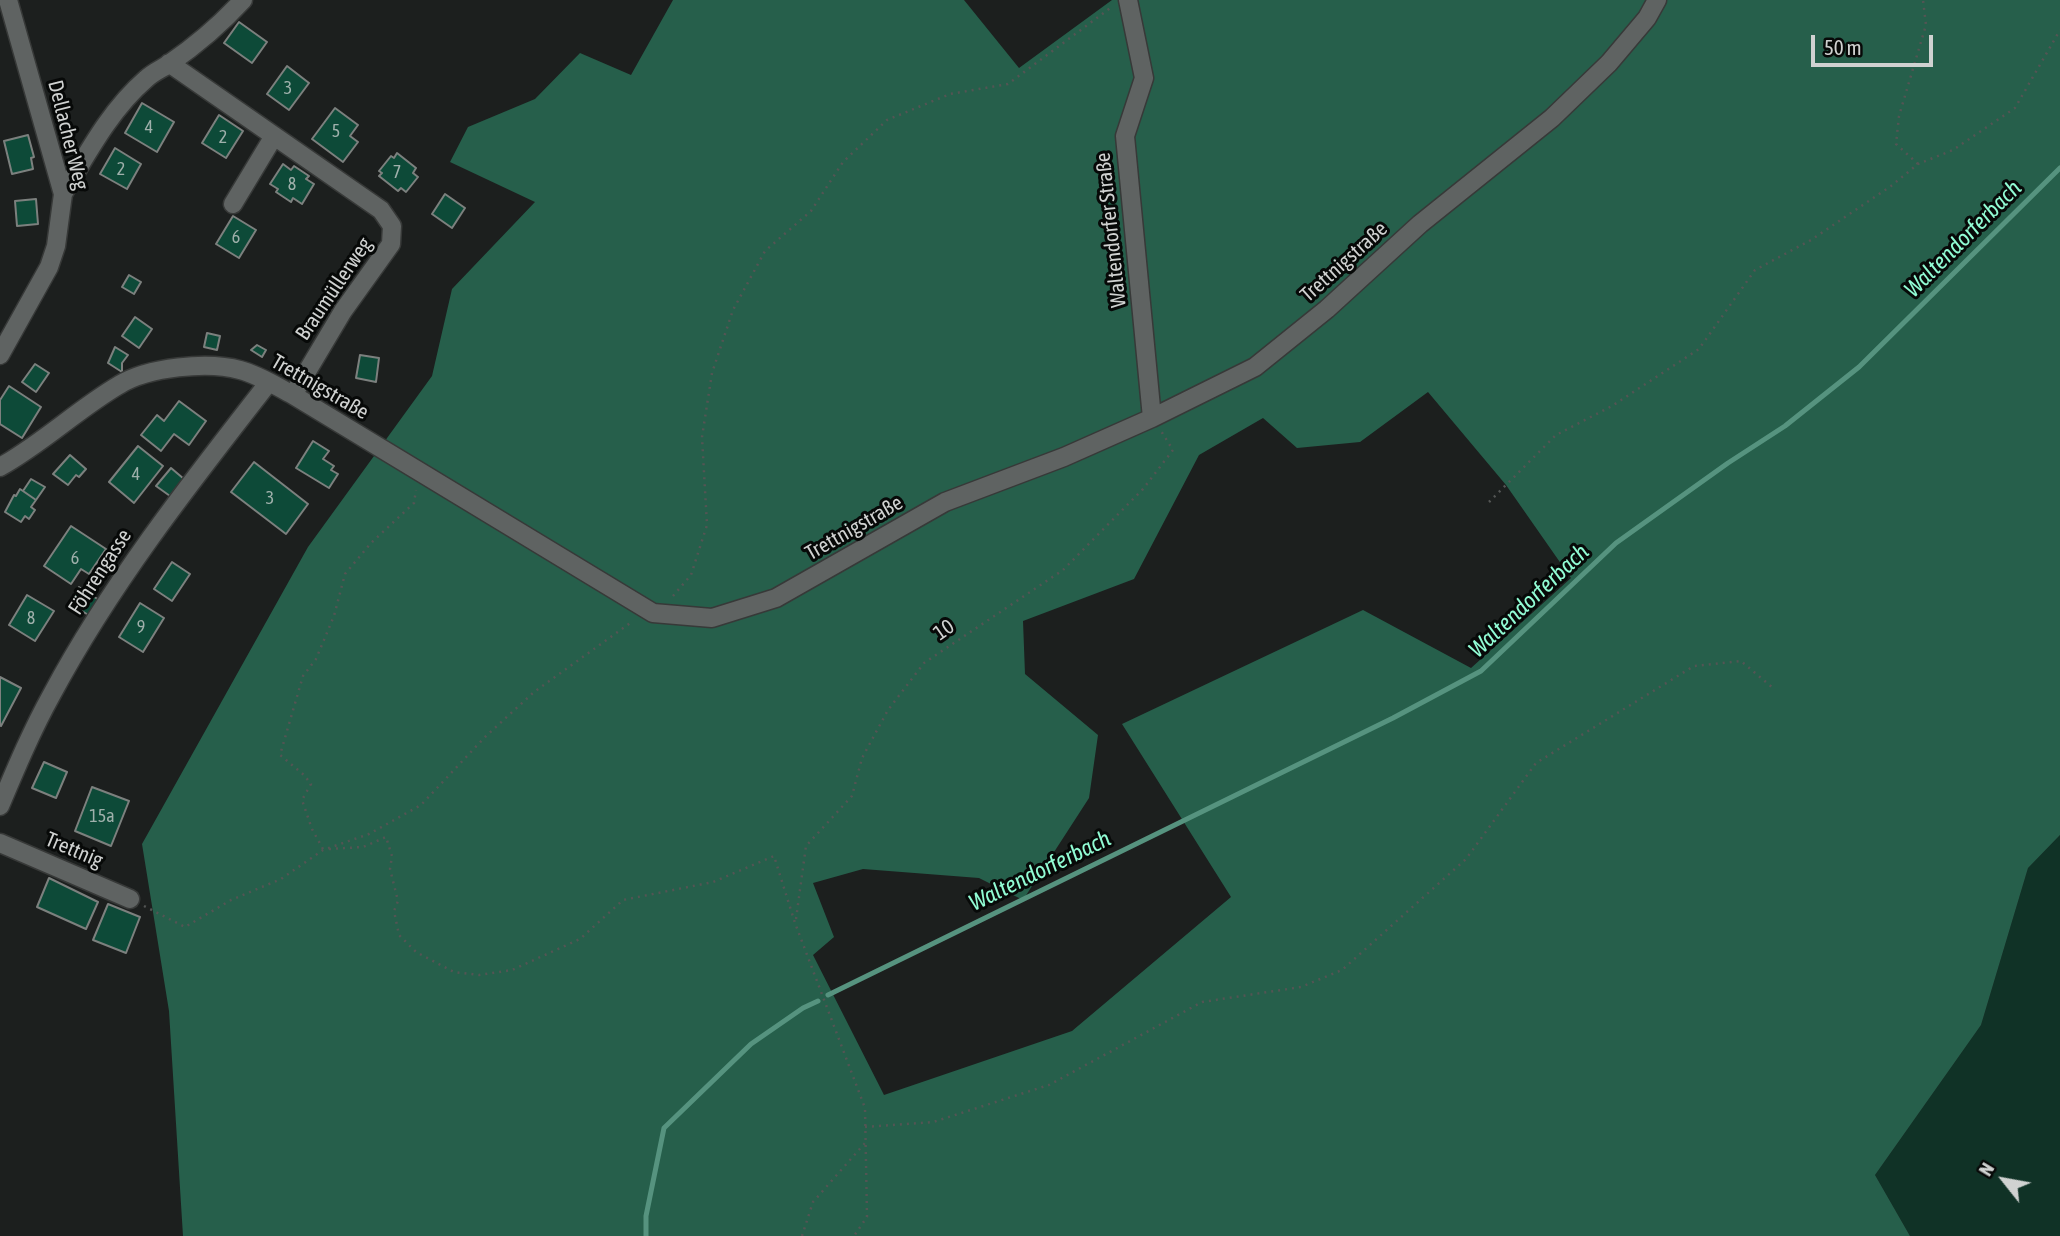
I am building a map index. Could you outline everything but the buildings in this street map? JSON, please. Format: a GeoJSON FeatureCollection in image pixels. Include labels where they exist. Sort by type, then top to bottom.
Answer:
{"type":"FeatureCollection","features":[{"type":"Feature","properties":{"kind":"street","name":"Dellacher Weg"},"geometry":{"type":"LineString","coordinates":[[0,355],[49,267],[56,246],[64,194],[8,0]]}},
{"type":"Feature","properties":{"kind":"street"},"geometry":{"type":"LineString","coordinates":[[64,194],[100,132],[130,95],[147,78],[211,30],[243,0]]}},
{"type":"Feature","properties":{"kind":"street","name":"Waltendorfer Straße"},"geometry":{"type":"LineString","coordinates":[[1128,0],[1144,78],[1125,136],[1152,418]]}},
{"type":"Feature","properties":{"kind":"street","name":"Trettnigstraße"},"geometry":{"type":"LineString","coordinates":[[0,467],[28,451],[119,385],[137,376],[212,366],[240,370],[293,395],[658,611],[712,618],[776,598],[945,502],[1064,457],[1152,418],[1255,367],[1327,309],[1420,224],[1552,118],[1609,63],[1647,18],[1657,0]]}},
{"type":"Feature","properties":{"kind":"street","name":"Braumüllerweg"},"geometry":{"type":"LineString","coordinates":[[169,64],[381,210],[392,226],[391,244],[344,311],[293,395]]}},
{"type":"Feature","properties":{"kind":"street"},"geometry":{"type":"LineString","coordinates":[[233,204],[274,136]]}},
{"type":"Feature","properties":{"kind":"street","name":"Föhrengasse"},"geometry":{"type":"LineString","coordinates":[[0,806],[38,720],[86,636],[168,513],[269,382]]}},
{"type":"Feature","properties":{"kind":"street","name":"Trettnig"},"geometry":{"type":"LineString","coordinates":[[0,844],[130,899]]}},
{"type":"Feature","properties":{"kind":"path"},"geometry":{"type":"LineString","coordinates":[[130,899],[185,927],[231,900],[281,879],[323,850],[369,834],[421,805],[485,737],[534,692],[630,622],[658,611],[691,575],[707,525],[702,437],[712,373],[733,310],[765,251],[811,211],[843,162],[887,120],[950,94],[1008,84],[1121,0]]}},
{"type":"Feature","properties":{"kind":"path"},"geometry":{"type":"LineString","coordinates":[[1919,164],[1896,145],[1899,116],[1926,25],[1923,0]]}},
{"type":"Feature","properties":{"kind":"path"},"geometry":{"type":"LineString","coordinates":[[1489,502],[1556,435],[1612,407],[1699,349],[1755,270],[1811,240],[1919,164],[1954,150],[2014,108],[2060,30]]}},
{"type":"Feature","properties":{"kind":"path","name":"10"},"geometry":{"type":"LineString","coordinates":[[795,923],[806,846],[852,796],[862,758],[888,710],[924,663],[1063,570],[1143,489],[1173,450],[1152,418]]}},
{"type":"Feature","properties":{"kind":"path"},"geometry":{"type":"LineString","coordinates":[[323,850],[302,800],[311,784],[279,755],[303,676],[316,659],[334,617],[345,574],[371,543],[414,503],[418,470]]}},
{"type":"Feature","properties":{"kind":"path"},"geometry":{"type":"LineString","coordinates":[[865,1127],[933,1122],[1049,1085],[1202,1002],[1301,987],[1342,970],[1466,859],[1536,763],[1694,666],[1741,661],[1773,688]]}},
{"type":"Feature","properties":{"kind":"path"},"geometry":{"type":"LineString","coordinates":[[323,850],[363,846],[386,837],[392,856],[390,869],[398,901],[394,911],[399,935],[416,952],[453,972],[479,975],[512,970],[580,939],[623,900],[713,883],[774,856],[795,923],[864,1108],[867,1217],[854,1236]]}},
{"type":"Feature","properties":{"kind":"path"},"geometry":{"type":"LineString","coordinates":[[802,1236],[813,1202],[865,1143]]}},
{"type":"Feature","properties":{"kind":"green space"},"geometry":{"type":"Polygon","coordinates":[[[673,0],[964,0],[1019,68],[1112,0],[2060,0],[2060,835],[2028,868],[1981,1025],[1875,1175],[1910,1236],[183,1236],[169,1011],[142,844],[308,547],[432,376],[452,289],[535,202],[450,162],[468,127],[535,99],[580,53],[631,75],[673,0]],[[1428,392],[1360,442],[1297,448],[1263,418],[1199,455],[1134,579],[1023,621],[1025,674],[1098,735],[1089,798],[1023,900],[979,878],[863,869],[813,883],[834,937],[813,955],[884,1095],[1072,1031],[1231,897],[1122,724],[1363,610],[1471,668],[1571,578],[1506,485],[1428,392]]]}},
{"type":"Feature","properties":{"kind":"green space"},"geometry":{"type":"Polygon","coordinates":[[[2060,835],[2060,1236],[1910,1236],[1875,1175],[1981,1025],[2028,868],[2060,835]]]}},
{"type":"Feature","properties":{"kind":"waterway","name":"Waltendorferbach"},"geometry":{"type":"LineString","coordinates":[[828,995],[1393,718],[1481,671],[1616,543],[1785,426],[1859,367],[2060,168]]}},
{"type":"Feature","properties":{"kind":"waterway","name":"Waltendorferbach"},"geometry":{"type":"LineString","coordinates":[[646,1236],[646,1216],[664,1128],[751,1044],[803,1008],[818,1001]]}}]}
